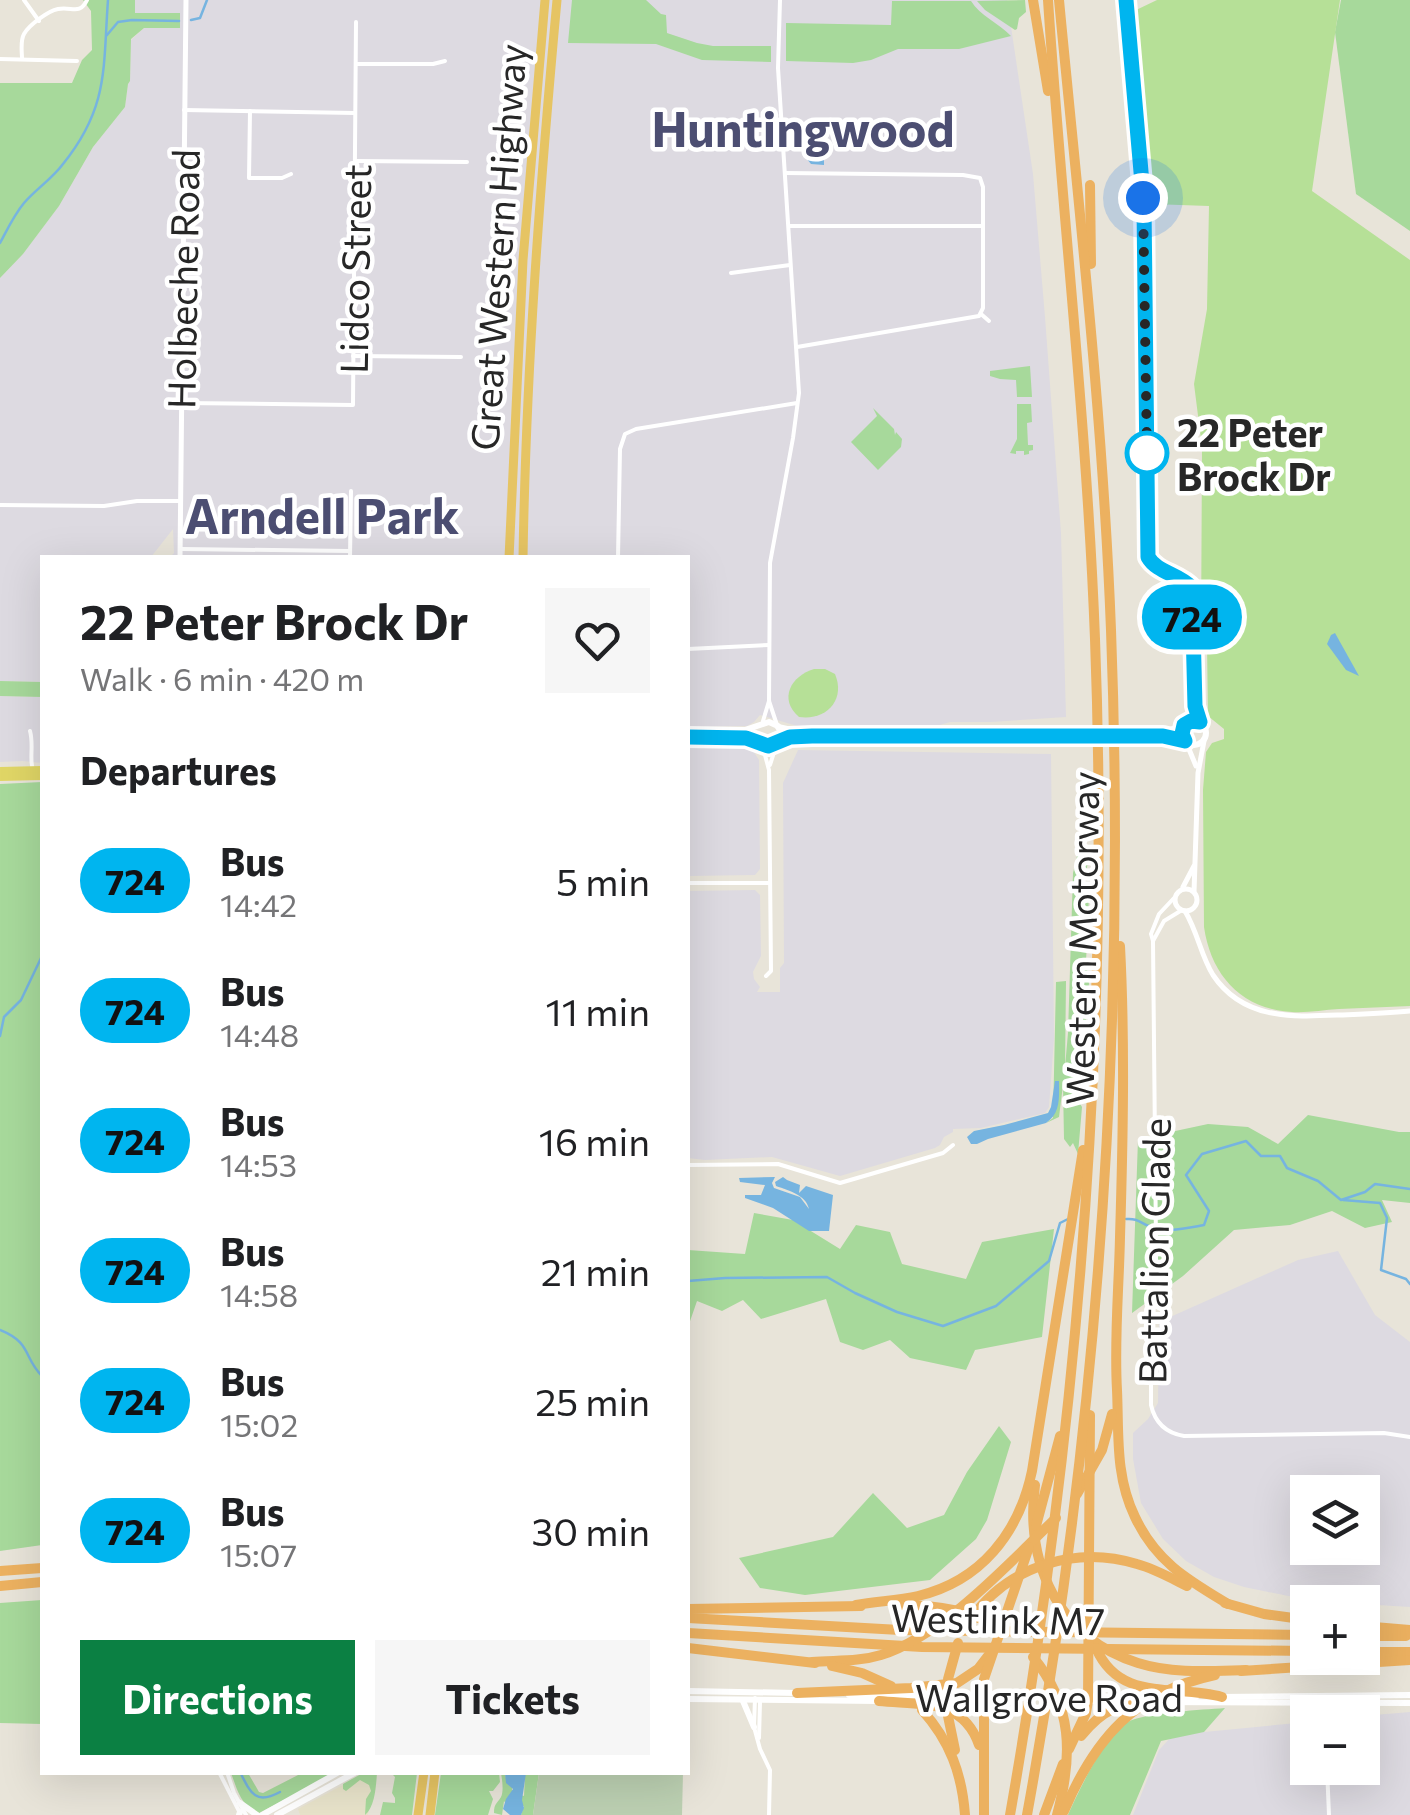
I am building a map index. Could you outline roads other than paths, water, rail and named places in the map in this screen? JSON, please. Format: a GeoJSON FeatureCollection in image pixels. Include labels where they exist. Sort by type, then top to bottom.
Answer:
{"type":"FeatureCollection","features":[{"type":"Feature","properties":{"kind":"highway","name":"Great Western Highway"},"geometry":{"type":"LineString","coordinates":[[509,555],[526,208],[544,0]]}},
{"type":"Feature","properties":{"kind":"highway","name":"Great Western Highway"},"geometry":{"type":"LineString","coordinates":[[522,555],[540,209],[558,0]]}},
{"type":"Feature","properties":{"kind":"highway"},"geometry":{"type":"LineString","coordinates":[[1033,0],[1054,132],[1058,135]]}},
{"type":"Feature","properties":{"kind":"highway","name":"Western Motorway"},"geometry":{"type":"LineString","coordinates":[[1010,1815],[1052,1549],[1067,1422],[1086,1207],[1097,959],[1094,608],[1048,0]]}},
{"type":"Feature","properties":{"kind":"highway","name":"Western Motorway"},"geometry":{"type":"LineString","coordinates":[[1027,1815],[1060,1612],[1087,1384],[1102,1208],[1114,913],[1114,725],[1107,542],[1094,356],[1059,0]]}},
{"type":"Feature","properties":{"kind":"highway"},"geometry":{"type":"LineString","coordinates":[[1090,185],[1094,356]]}},
{"type":"Feature","properties":{"kind":"highway"},"geometry":{"type":"LineString","coordinates":[[526,208],[540,209]]}},
{"type":"Feature","properties":{"kind":"highway"},"geometry":{"type":"LineString","coordinates":[[1114,913],[1118,918],[1124,1044],[1116,1381],[1120,1468],[1135,1518],[1150,1542],[1172,1568],[1228,1604]]}},
{"type":"Feature","properties":{"kind":"highway"},"geometry":{"type":"LineString","coordinates":[[856,1605],[920,1596],[954,1583],[990,1556],[1010,1531],[1024,1503],[1060,1303],[1086,1125],[1090,1120]]}},
{"type":"Feature","properties":{"kind":"highway"},"geometry":{"type":"LineString","coordinates":[[1060,1303],[1033,1532],[1046,1582],[1073,1622],[1097,1643],[1127,1659],[1192,1671],[1323,1666],[1410,1656]]}},
{"type":"Feature","properties":{"kind":"highway"},"geometry":{"type":"LineString","coordinates":[[812,1662],[871,1657],[908,1645],[952,1614],[1006,1566],[1078,1493],[1094,1467],[1110,1421],[1116,1381]]}},
{"type":"Feature","properties":{"kind":"highway"},"geometry":{"type":"LineString","coordinates":[[1044,1815],[1088,1699],[1091,1394],[1087,1384]]}},
{"type":"Feature","properties":{"kind":"highway"},"geometry":{"type":"LineString","coordinates":[[984,1815],[984,1679],[1042,1510],[1061,1428],[1067,1422]]}},
{"type":"Feature","properties":{"kind":"highway"},"geometry":{"type":"LineString","coordinates":[[948,1678],[961,1636],[994,1593],[1048,1562],[1071,1557],[1104,1556],[1150,1568],[1228,1604],[1290,1618]]}},
{"type":"Feature","properties":{"kind":"highway"},"geometry":{"type":"LineString","coordinates":[[0,1571],[40,1568]]}},
{"type":"Feature","properties":{"kind":"highway"},"geometry":{"type":"LineString","coordinates":[[0,1586],[40,1582]]}},
{"type":"Feature","properties":{"kind":"highway"},"geometry":{"type":"LineString","coordinates":[[690,1609],[940,1607],[974,1616],[1008,1634],[1032,1656],[1054,1688],[1065,1724],[1068,1763],[1060,1811]]}},
{"type":"Feature","properties":{"kind":"highway","name":"Westlink M7"},"geometry":{"type":"LineString","coordinates":[[690,1618],[900,1630],[1290,1635]]}},
{"type":"Feature","properties":{"kind":"highway"},"geometry":{"type":"LineString","coordinates":[[1089,1628],[1101,1660],[1126,1682],[1222,1696]]}},
{"type":"Feature","properties":{"kind":"highway"},"geometry":{"type":"LineString","coordinates":[[1380,1629],[1410,1633]]}},
{"type":"Feature","properties":{"kind":"highway","name":"Westlink M7"},"geometry":{"type":"LineString","coordinates":[[690,1633],[872,1645],[1290,1651]]}},
{"type":"Feature","properties":{"kind":"highway"},"geometry":{"type":"LineString","coordinates":[[1380,1635],[1410,1633]]}},
{"type":"Feature","properties":{"kind":"highway"},"geometry":{"type":"LineString","coordinates":[[796,1693],[958,1683],[978,1669],[997,1637]]}},
{"type":"Feature","properties":{"kind":"highway"},"geometry":{"type":"LineString","coordinates":[[690,1648],[812,1662],[862,1672],[891,1686]]}},
{"type":"Feature","properties":{"kind":"highway"},"geometry":{"type":"LineString","coordinates":[[1380,1654],[1410,1656]]}},
{"type":"Feature","properties":{"kind":"highway"},"geometry":{"type":"LineString","coordinates":[[1060,1811],[1112,1729],[1135,1709],[1160,1693],[1204,1678],[1246,1670]]}},
{"type":"Feature","properties":{"kind":"highway"},"geometry":{"type":"LineString","coordinates":[[879,1701],[935,1705],[954,1712],[972,1729],[983,1755]]}},
{"type":"Feature","properties":{"kind":"highway"},"geometry":{"type":"LineString","coordinates":[[1062,1767],[1095,1720],[1137,1702]]}},
{"type":"Feature","properties":{"kind":"highway"},"geometry":{"type":"LineString","coordinates":[[922,1710],[954,1758],[966,1815]]}},
{"type":"Feature","properties":{"kind":"highway"},"geometry":{"type":"LineString","coordinates":[[948,1716],[964,1784],[966,1815]]}},
{"type":"Feature","properties":{"kind":"highway"},"geometry":{"type":"LineString","coordinates":[[430,1815],[435,1775]]}},
{"type":"Feature","properties":{"kind":"highway"},"geometry":{"type":"LineString","coordinates":[[418,1815],[422,1776]]}},
{"type":"Feature","properties":{"kind":"main road"},"geometry":{"type":"LineString","coordinates":[[690,735],[737,737],[768,746],[812,736],[1163,736],[1196,745],[1204,740],[1206,730],[1200,722],[1170,730],[796,731],[770,722],[742,731],[690,735]]}},
{"type":"Feature","properties":{"kind":"main road"},"geometry":{"type":"LineString","coordinates":[[1186,724],[1182,734],[1186,742]]}},
{"type":"Feature","properties":{"kind":"main road"},"geometry":{"type":"LineString","coordinates":[[761,725],[757,734],[761,743]]}},
{"type":"Feature","properties":{"kind":"main road"},"geometry":{"type":"LineString","coordinates":[[778,726],[778,741]]}},
{"type":"Feature","properties":{"kind":"main road"},"geometry":{"type":"LineString","coordinates":[[0,774],[38,769]]}},
{"type":"Feature","properties":{"kind":"main road"},"geometry":{"type":"LineString","coordinates":[[0,774],[38,769]]}},
{"type":"Feature","properties":{"kind":"main road","name":"Wallgrove Road"},"geometry":{"type":"LineString","coordinates":[[690,1691],[879,1701],[982,1698]]}},
{"type":"Feature","properties":{"kind":"main road","name":"Wallgrove Road"},"geometry":{"type":"LineString","coordinates":[[690,1699],[742,1700],[796,1693],[1012,1699],[1408,1699]]}},
{"type":"Feature","properties":{"kind":"main road","name":"Wallgrove Road"},"geometry":{"type":"LineString","coordinates":[[1088,1699],[1408,1699]]}},
{"type":"Feature","properties":{"kind":"main road"},"geometry":{"type":"LineString","coordinates":[[742,1700],[754,1727]]}},
{"type":"Feature","properties":{"kind":"main road"},"geometry":{"type":"LineString","coordinates":[[1380,1703],[1388,1702]]}},
{"type":"Feature","properties":{"kind":"main road"},"geometry":{"type":"LineString","coordinates":[[241,1812],[260,1815],[333,1775]]}},
{"type":"Feature","properties":{"kind":"main road"},"geometry":{"type":"LineString","coordinates":[[276,1815],[350,1775]]}},
{"type":"Feature","properties":{"kind":"street"},"geometry":{"type":"LineString","coordinates":[[24,0],[39,21]]}},
{"type":"Feature","properties":{"kind":"street"},"geometry":{"type":"LineString","coordinates":[[22,59],[23,36],[39,21],[56,10],[81,8],[87,0]]}},
{"type":"Feature","properties":{"kind":"street","name":"Holbeche Road"},"geometry":{"type":"LineString","coordinates":[[180,555],[186,0]]}},
{"type":"Feature","properties":{"kind":"street"},"geometry":{"type":"LineString","coordinates":[[761,725],[769,701],[771,557],[798,403],[778,68],[780,0]]}},
{"type":"Feature","properties":{"kind":"street"},"geometry":{"type":"LineString","coordinates":[[1126,0],[1144,206],[1148,557],[1152,564],[1182,578],[1192,588],[1195,706],[1200,722]]}},
{"type":"Feature","properties":{"kind":"street","name":"Lidco Street"},"geometry":{"type":"LineString","coordinates":[[181,403],[353,405],[356,22]]}},
{"type":"Feature","properties":{"kind":"street"},"geometry":{"type":"LineString","coordinates":[[0,59],[77,61]]}},
{"type":"Feature","properties":{"kind":"street"},"geometry":{"type":"LineString","coordinates":[[356,64],[445,61]]}},
{"type":"Feature","properties":{"kind":"street"},"geometry":{"type":"LineString","coordinates":[[184,110],[356,113]]}},
{"type":"Feature","properties":{"kind":"street"},"geometry":{"type":"LineString","coordinates":[[250,111],[249,178],[282,178],[291,174]]}},
{"type":"Feature","properties":{"kind":"street"},"geometry":{"type":"LineString","coordinates":[[355,161],[467,162]]}},
{"type":"Feature","properties":{"kind":"street"},"geometry":{"type":"LineString","coordinates":[[785,173],[976,176],[983,188],[981,314],[976,318],[797,347]]}},
{"type":"Feature","properties":{"kind":"street"},"geometry":{"type":"LineString","coordinates":[[789,226],[983,226]]}},
{"type":"Feature","properties":{"kind":"street"},"geometry":{"type":"LineString","coordinates":[[730,273],[791,265]]}},
{"type":"Feature","properties":{"kind":"street"},"geometry":{"type":"LineString","coordinates":[[981,314],[988,321]]}},
{"type":"Feature","properties":{"kind":"street"},"geometry":{"type":"LineString","coordinates":[[354,356],[461,357]]}},
{"type":"Feature","properties":{"kind":"street"},"geometry":{"type":"LineString","coordinates":[[618,555],[620,449],[625,434],[798,403]]}},
{"type":"Feature","properties":{"kind":"street"},"geometry":{"type":"LineString","coordinates":[[180,549],[350,554],[351,491]]}},
{"type":"Feature","properties":{"kind":"street"},"geometry":{"type":"LineString","coordinates":[[0,505],[104,506],[138,500],[180,501]]}},
{"type":"Feature","properties":{"kind":"street"},"geometry":{"type":"LineString","coordinates":[[690,648],[769,645]]}},
{"type":"Feature","properties":{"kind":"street"},"geometry":{"type":"LineString","coordinates":[[769,701],[778,726]]}},
{"type":"Feature","properties":{"kind":"street"},"geometry":{"type":"LineString","coordinates":[[1186,724],[1195,706]]}},
{"type":"Feature","properties":{"kind":"street"},"geometry":{"type":"LineString","coordinates":[[30,731],[38,769]]}},
{"type":"Feature","properties":{"kind":"street"},"geometry":{"type":"LineString","coordinates":[[1204,740],[1198,774],[1194,892],[1196,928],[1214,977],[1231,995],[1262,1012],[1298,1017],[1410,1012]]}},
{"type":"Feature","properties":{"kind":"street"},"geometry":{"type":"LineString","coordinates":[[766,976],[771,971],[769,770],[778,741]]}},
{"type":"Feature","properties":{"kind":"street"},"geometry":{"type":"LineString","coordinates":[[1186,742],[1198,774]]}},
{"type":"Feature","properties":{"kind":"street"},"geometry":{"type":"LineString","coordinates":[[761,743],[769,770]]}},
{"type":"Feature","properties":{"kind":"street"},"geometry":{"type":"LineString","coordinates":[[1196,928],[1176,906],[1174,898],[1192,874],[1197,858]]}},
{"type":"Feature","properties":{"kind":"street"},"geometry":{"type":"LineString","coordinates":[[690,883],[770,883]]}},
{"type":"Feature","properties":{"kind":"street"},"geometry":{"type":"LineString","coordinates":[[1180,890],[1188,888],[1194,892]]}},
{"type":"Feature","properties":{"kind":"street","name":"Battalion Glade"},"geometry":{"type":"LineString","coordinates":[[1174,898],[1150,934],[1156,1206],[1151,1401],[1156,1420],[1164,1429],[1184,1436],[1384,1433],[1410,1437]]}},
{"type":"Feature","properties":{"kind":"street"},"geometry":{"type":"LineString","coordinates":[[1153,941],[1164,922],[1195,906]]}},
{"type":"Feature","properties":{"kind":"street"},"geometry":{"type":"LineString","coordinates":[[690,1165],[778,1164],[840,1182],[942,1153],[952,1145]]}},
{"type":"Feature","properties":{"kind":"street"},"geometry":{"type":"LineString","coordinates":[[758,1696],[754,1727],[770,1770],[770,1815]]}},
{"type":"Feature","properties":{"kind":"street"},"geometry":{"type":"LineString","coordinates":[[758,1696],[758,1746]]}},
{"type":"Feature","properties":{"kind":"street"},"geometry":{"type":"LineString","coordinates":[[221,1775],[241,1812]]}},
{"type":"Feature","properties":{"kind":"street"},"geometry":{"type":"LineString","coordinates":[[228,1775],[241,1812]]}},
{"type":"Feature","properties":{"kind":"street"},"geometry":{"type":"LineString","coordinates":[[1328,1785],[1329,1815]]}},
{"type":"Feature","properties":{"kind":"water"},"geometry":{"type":"Polygon","coordinates":[[[819,136],[824,141],[824,165],[811,164],[802,153],[807,139],[819,136]]]}},
{"type":"Feature","properties":{"kind":"water"},"geometry":{"type":"Polygon","coordinates":[[[1335,633],[1359,676],[1346,670],[1327,644],[1335,633]]]}},
{"type":"Feature","properties":{"kind":"water"},"geometry":{"type":"Polygon","coordinates":[[[1055,1081],[1059,1081],[1058,1104],[1046,1123],[971,1144],[967,1137],[974,1131],[1048,1113],[1055,1081]]]}},
{"type":"Feature","properties":{"kind":"water"},"geometry":{"type":"Polygon","coordinates":[[[775,1177],[774,1188],[800,1197],[809,1209],[801,1197],[775,1182],[783,1177],[800,1185],[799,1193],[806,1186],[833,1195],[829,1231],[809,1231],[773,1208],[745,1198],[761,1195],[765,1185],[740,1182],[739,1178],[775,1177]]]}},
{"type":"Feature","properties":{"kind":"water"},"geometry":{"type":"Polygon","coordinates":[[[505,1775],[526,1775],[521,1815],[510,1815],[503,1809],[513,1789],[506,1783],[505,1775]]]}},
{"type":"Feature","properties":{"kind":"waterway"},"geometry":{"type":"LineString","coordinates":[[0,243],[20,208],[59,169],[89,124],[104,67],[108,0]]}},
{"type":"Feature","properties":{"kind":"waterway"},"geometry":{"type":"LineString","coordinates":[[191,20],[200,18],[207,0]]}},
{"type":"Feature","properties":{"kind":"waterway"},"geometry":{"type":"LineString","coordinates":[[107,35],[118,22],[179,21]]}},
{"type":"Feature","properties":{"kind":"waterway"},"geometry":{"type":"LineString","coordinates":[[0,1036],[4,1017],[21,1000],[40,960]]}},
{"type":"Feature","properties":{"kind":"waterway"},"geometry":{"type":"LineString","coordinates":[[1126,1219],[1164,1230],[1204,1225],[1209,1211],[1186,1175],[1202,1154],[1246,1141],[1261,1156],[1280,1156],[1287,1168],[1318,1181],[1341,1200],[1375,1184],[1410,1189]]}},
{"type":"Feature","properties":{"kind":"waterway"},"geometry":{"type":"LineString","coordinates":[[1343,1200],[1380,1203],[1387,1218],[1381,1270],[1410,1284]]}},
{"type":"Feature","properties":{"kind":"waterway"},"geometry":{"type":"LineString","coordinates":[[690,1281],[827,1277],[897,1312],[943,1326],[996,1306],[1049,1261],[1060,1223],[1068,1219]]}},
{"type":"Feature","properties":{"kind":"waterway"},"geometry":{"type":"LineString","coordinates":[[0,1330],[22,1345],[40,1374]]}},
{"type":"Feature","properties":{"kind":"waterway"},"geometry":{"type":"LineString","coordinates":[[242,1775],[255,1795],[265,1797],[280,1792]]}},
{"type":"Feature","properties":{"kind":"place","name":"22 Peter Brock Dr"},"geometry":{"type":"Point","coordinates":[1147,453]}},
{"type":"Feature","properties":{"kind":"district","name":"Huntingwood"},"geometry":{"type":"Point","coordinates":[803,127]}},
{"type":"Feature","properties":{"kind":"district","name":"Arndell Park"},"geometry":{"type":"Point","coordinates":[322,514]}}]}
